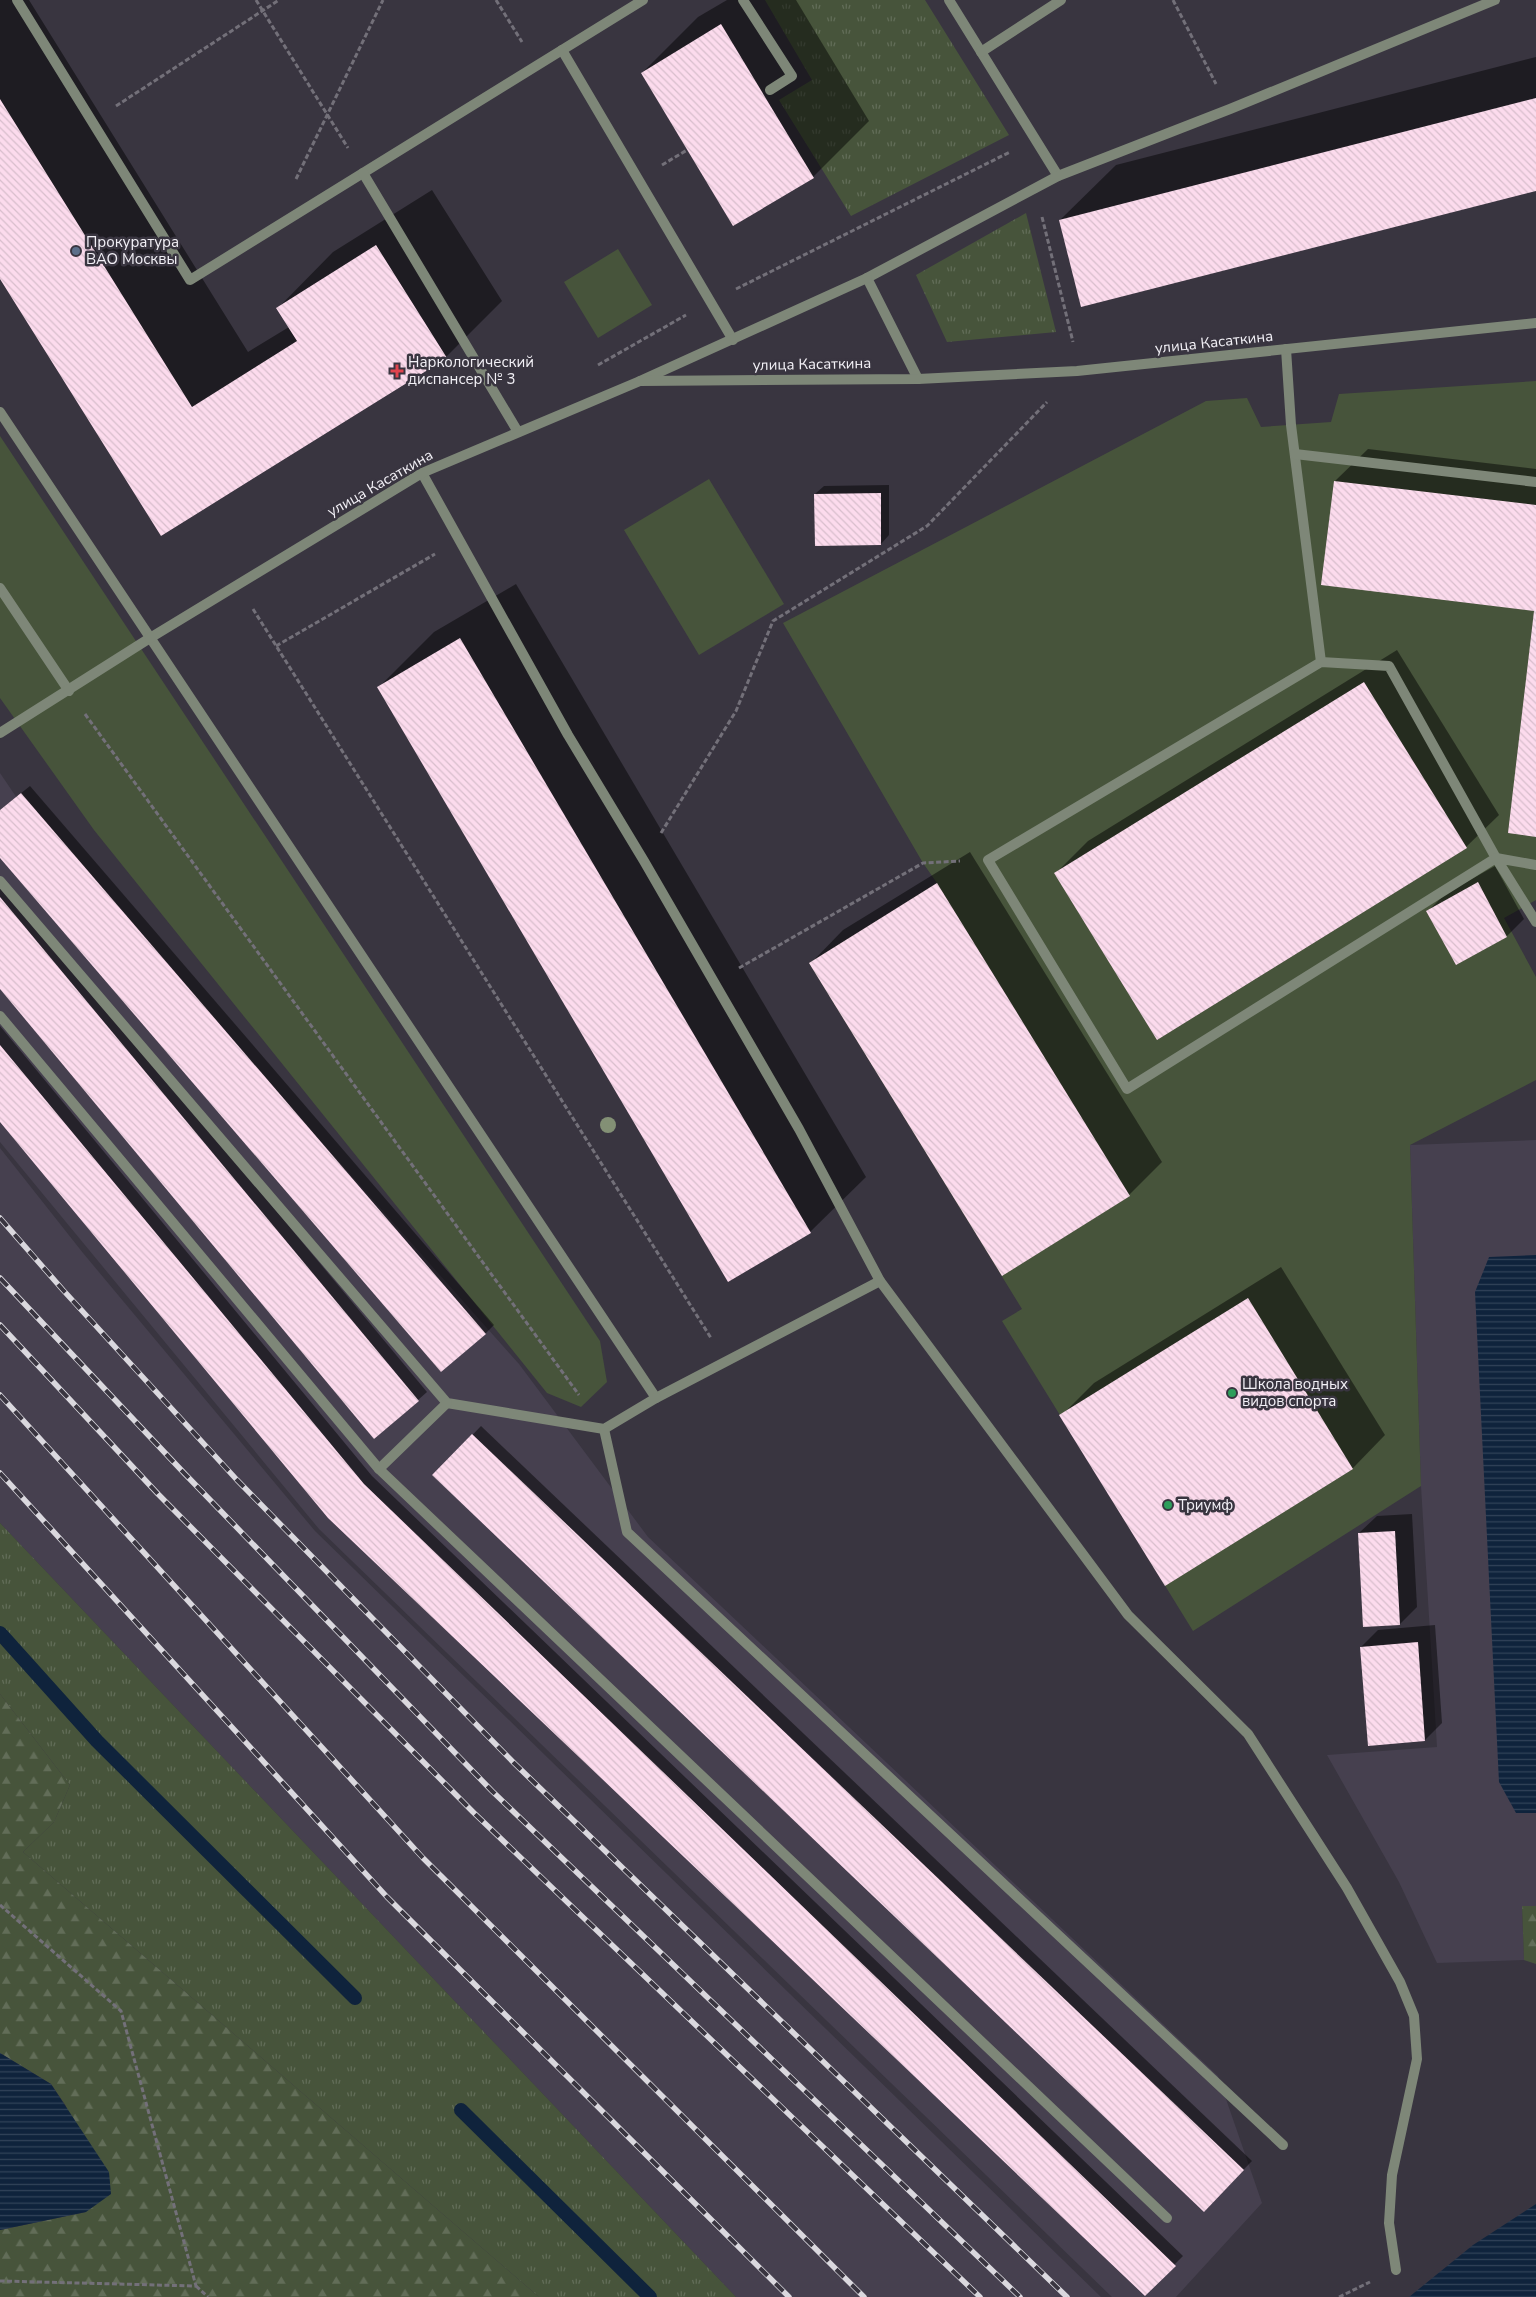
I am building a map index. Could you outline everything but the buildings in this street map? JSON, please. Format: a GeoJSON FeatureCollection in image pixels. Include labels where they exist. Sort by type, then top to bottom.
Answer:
{"type":"FeatureCollection","features":[{"type":"Feature","properties":{"kind":"street"},"geometry":{"type":"LineString","coordinates":[[17,0],[190,280],[643,0]]}},
{"type":"Feature","properties":{"kind":"street"},"geometry":{"type":"LineString","coordinates":[[743,0],[792,76],[770,90]]}},
{"type":"Feature","properties":{"kind":"street"},"geometry":{"type":"LineString","coordinates":[[949,0],[1058,176]]}},
{"type":"Feature","properties":{"kind":"street"},"geometry":{"type":"LineString","coordinates":[[981,52],[1061,0]]}},
{"type":"Feature","properties":{"kind":"street"},"geometry":{"type":"LineString","coordinates":[[640,381],[867,278],[1035,190],[1058,176],[1230,109],[1495,0]]}},
{"type":"Feature","properties":{"kind":"street"},"geometry":{"type":"LineString","coordinates":[[562,50],[733,340]]}},
{"type":"Feature","properties":{"kind":"street"},"geometry":{"type":"LineString","coordinates":[[363,173],[518,432]]}},
{"type":"Feature","properties":{"kind":"street"},"geometry":{"type":"LineString","coordinates":[[867,278],[918,378]]}},
{"type":"Feature","properties":{"kind":"street","name":"улица Касаткина"},"geometry":{"type":"LineString","coordinates":[[0,733],[150,638],[422,473],[640,381],[918,378],[1077,371],[1536,323]]}},
{"type":"Feature","properties":{"kind":"street"},"geometry":{"type":"LineString","coordinates":[[1286,349],[1295,454],[1321,662]]}},
{"type":"Feature","properties":{"kind":"street"},"geometry":{"type":"LineString","coordinates":[[0,412],[656,1398]]}},
{"type":"Feature","properties":{"kind":"street"},"geometry":{"type":"LineString","coordinates":[[1295,454],[1536,482]]}},
{"type":"Feature","properties":{"kind":"street"},"geometry":{"type":"LineString","coordinates":[[422,473],[568,735],[644,861],[799,1129],[880,1281],[1128,1615],[1248,1734],[1347,1888],[1400,1982],[1414,2016],[1417,2059],[1392,2175],[1389,2223],[1396,2270]]}},
{"type":"Feature","properties":{"kind":"street"},"geometry":{"type":"LineString","coordinates":[[0,588],[69,691]]}},
{"type":"Feature","properties":{"kind":"street"},"geometry":{"type":"LineString","coordinates":[[1536,865],[1496,858],[1127,1089],[988,860],[1321,662],[1389,666],[1496,858],[1536,922]]}},
{"type":"Feature","properties":{"kind":"street"},"geometry":{"type":"LineString","coordinates":[[0,881],[447,1403],[604,1429],[656,1398],[880,1281]]}},
{"type":"Feature","properties":{"kind":"street"},"geometry":{"type":"LineString","coordinates":[[0,1016],[380,1469],[1167,2218]]}},
{"type":"Feature","properties":{"kind":"street"},"geometry":{"type":"LineString","coordinates":[[380,1469],[447,1403]]}},
{"type":"Feature","properties":{"kind":"street"},"geometry":{"type":"LineString","coordinates":[[604,1429],[627,1532],[1283,2145]]}},
{"type":"Feature","properties":{"kind":"path"},"geometry":{"type":"LineString","coordinates":[[256,0],[363,173]]}},
{"type":"Feature","properties":{"kind":"path"},"geometry":{"type":"LineString","coordinates":[[93,122],[279,0]]}},
{"type":"Feature","properties":{"kind":"path"},"geometry":{"type":"LineString","coordinates":[[293,185],[383,0]]}},
{"type":"Feature","properties":{"kind":"path"},"geometry":{"type":"LineString","coordinates":[[496,0],[536,65]]}},
{"type":"Feature","properties":{"kind":"path"},"geometry":{"type":"LineString","coordinates":[[1173,0],[1230,109]]}},
{"type":"Feature","properties":{"kind":"path"},"geometry":{"type":"LineString","coordinates":[[592,368],[710,302],[1035,139]]}},
{"type":"Feature","properties":{"kind":"path"},"geometry":{"type":"LineString","coordinates":[[644,861],[736,711],[773,621],[927,526],[1077,371],[1074,349],[1035,190]]}},
{"type":"Feature","properties":{"kind":"path"},"geometry":{"type":"LineString","coordinates":[[276,646],[460,540]]}},
{"type":"Feature","properties":{"kind":"path"},"geometry":{"type":"LineString","coordinates":[[238,585],[726,1362]]}},
{"type":"Feature","properties":{"kind":"path"},"geometry":{"type":"LineString","coordinates":[[69,691],[604,1429]]}},
{"type":"Feature","properties":{"kind":"path"},"geometry":{"type":"LineString","coordinates":[[713,982],[923,863],[988,860]]}},
{"type":"Feature","properties":{"kind":"path"},"geometry":{"type":"LineString","coordinates":[[0,1905],[121,2011],[196,2286],[208,2297]]}},
{"type":"Feature","properties":{"kind":"path"},"geometry":{"type":"LineString","coordinates":[[1339,2297],[1396,2270]]}},
{"type":"Feature","properties":{"kind":"path"},"geometry":{"type":"LineString","coordinates":[[0,2281],[196,2286]]}},
{"type":"Feature","properties":{"kind":"shaded area"},"geometry":{"type":"Polygon","coordinates":[[[0,773],[21,804],[519,1364],[648,1537],[1218,2076],[1262,2203],[1176,2297],[1112,2297],[319,1529],[0,1142],[0,773]]]}},
{"type":"Feature","properties":{"kind":"shaded area"},"geometry":{"type":"Polygon","coordinates":[[[1536,1140],[1536,1906],[1522,1906],[1524,1960],[1437,1963],[1399,1882],[1327,1755],[1437,1747],[1421,1486],[1410,1145],[1536,1140]]]}},
{"type":"Feature","properties":{"kind":"shaded area"},"geometry":{"type":"Polygon","coordinates":[[[0,1148],[83,1253],[315,1531],[1101,2297],[736,2297],[0,1523],[0,1148]]]}},
{"type":"Feature","properties":{"kind":"green space"},"geometry":{"type":"Polygon","coordinates":[[[765,0],[925,0],[1009,135],[851,216],[779,100],[812,80],[765,0]]]}},
{"type":"Feature","properties":{"kind":"green space"},"geometry":{"type":"Polygon","coordinates":[[[1026,213],[1056,332],[947,342],[916,275],[1026,213]]]}},
{"type":"Feature","properties":{"kind":"green space"},"geometry":{"type":"Polygon","coordinates":[[[618,249],[652,305],[598,338],[564,282],[618,249]]]}},
{"type":"Feature","properties":{"kind":"green space"},"geometry":{"type":"Polygon","coordinates":[[[1536,381],[1536,900],[1504,918],[1536,977],[1536,1080],[1410,1145],[1421,1486],[1193,1631],[1002,1321],[1022,1309],[809,963],[937,883],[923,863],[783,623],[1206,401],[1247,398],[1261,427],[1331,422],[1339,394],[1536,381]]]}},
{"type":"Feature","properties":{"kind":"green space"},"geometry":{"type":"Polygon","coordinates":[[[0,436],[600,1341],[607,1382],[581,1407],[547,1393],[94,830],[0,698],[0,436]]]}},
{"type":"Feature","properties":{"kind":"green space"},"geometry":{"type":"Polygon","coordinates":[[[709,479],[784,604],[699,655],[624,530],[709,479]]]}},
{"type":"Feature","properties":{"kind":"green space"},"geometry":{"type":"Polygon","coordinates":[[[0,1523],[736,2297],[539,2297],[23,1852],[54,1822],[70,1785],[0,1694],[0,1523]]]}},
{"type":"Feature","properties":{"kind":"green space"},"geometry":{"type":"Polygon","coordinates":[[[0,1694],[70,1785],[54,1822],[23,1852],[539,2297],[0,2297],[0,2230],[86,2212],[66,2106],[51,2084],[0,2053],[0,1694]]]}},
{"type":"Feature","properties":{"kind":"green space"},"geometry":{"type":"Polygon","coordinates":[[[1522,1906],[1536,1906],[1536,1964],[1524,1960],[1522,1906]]]}},
{"type":"Feature","properties":{"kind":"water"},"geometry":{"type":"Polygon","coordinates":[[[1536,1255],[1536,1813],[1516,1813],[1499,1782],[1475,1292],[1489,1257],[1536,1255]]]}},
{"type":"Feature","properties":{"kind":"water"},"geometry":{"type":"Polygon","coordinates":[[[0,2053],[51,2084],[109,2172],[111,2194],[86,2212],[0,2230],[0,2053]]]}},
{"type":"Feature","properties":{"kind":"water"},"geometry":{"type":"Polygon","coordinates":[[[1536,2204],[1536,2297],[1409,2297],[1473,2245],[1536,2204]]]}},
{"type":"Feature","properties":{"kind":"waterway"},"geometry":{"type":"LineString","coordinates":[[0,1633],[97,1741],[355,1998]]}},
{"type":"Feature","properties":{"kind":"waterway"},"geometry":{"type":"LineString","coordinates":[[461,2110],[650,2297]]}},
{"type":"Feature","properties":{"kind":"railway"},"geometry":{"type":"LineString","coordinates":[[0,1218],[63,1290],[237,1480],[514,1763],[1067,2297]]}},
{"type":"Feature","properties":{"kind":"railway"},"geometry":{"type":"LineString","coordinates":[[0,1278],[184,1473],[492,1791],[1020,2297]]}},
{"type":"Feature","properties":{"kind":"railway"},"geometry":{"type":"LineString","coordinates":[[0,1325],[158,1494],[473,1812],[980,2297]]}},
{"type":"Feature","properties":{"kind":"railway"},"geometry":{"type":"LineString","coordinates":[[0,1395],[423,1858],[864,2297]]}},
{"type":"Feature","properties":{"kind":"railway"},"geometry":{"type":"LineString","coordinates":[[0,1473],[387,1897],[789,2297]]}},
{"type":"Feature","properties":{"kind":"place","name":"Прокуратура ВАО Москвы"},"geometry":{"type":"Point","coordinates":[76,251]}},
{"type":"Feature","properties":{"kind":"place","name":"Наркологический диспансер № 3"},"geometry":{"type":"Point","coordinates":[397,371]}},
{"type":"Feature","properties":{"kind":"place","name":"Школа водных видов спорта"},"geometry":{"type":"Point","coordinates":[1232,1393]}},
{"type":"Feature","properties":{"kind":"place","name":"Триумф"},"geometry":{"type":"Point","coordinates":[1168,1505]}}]}
